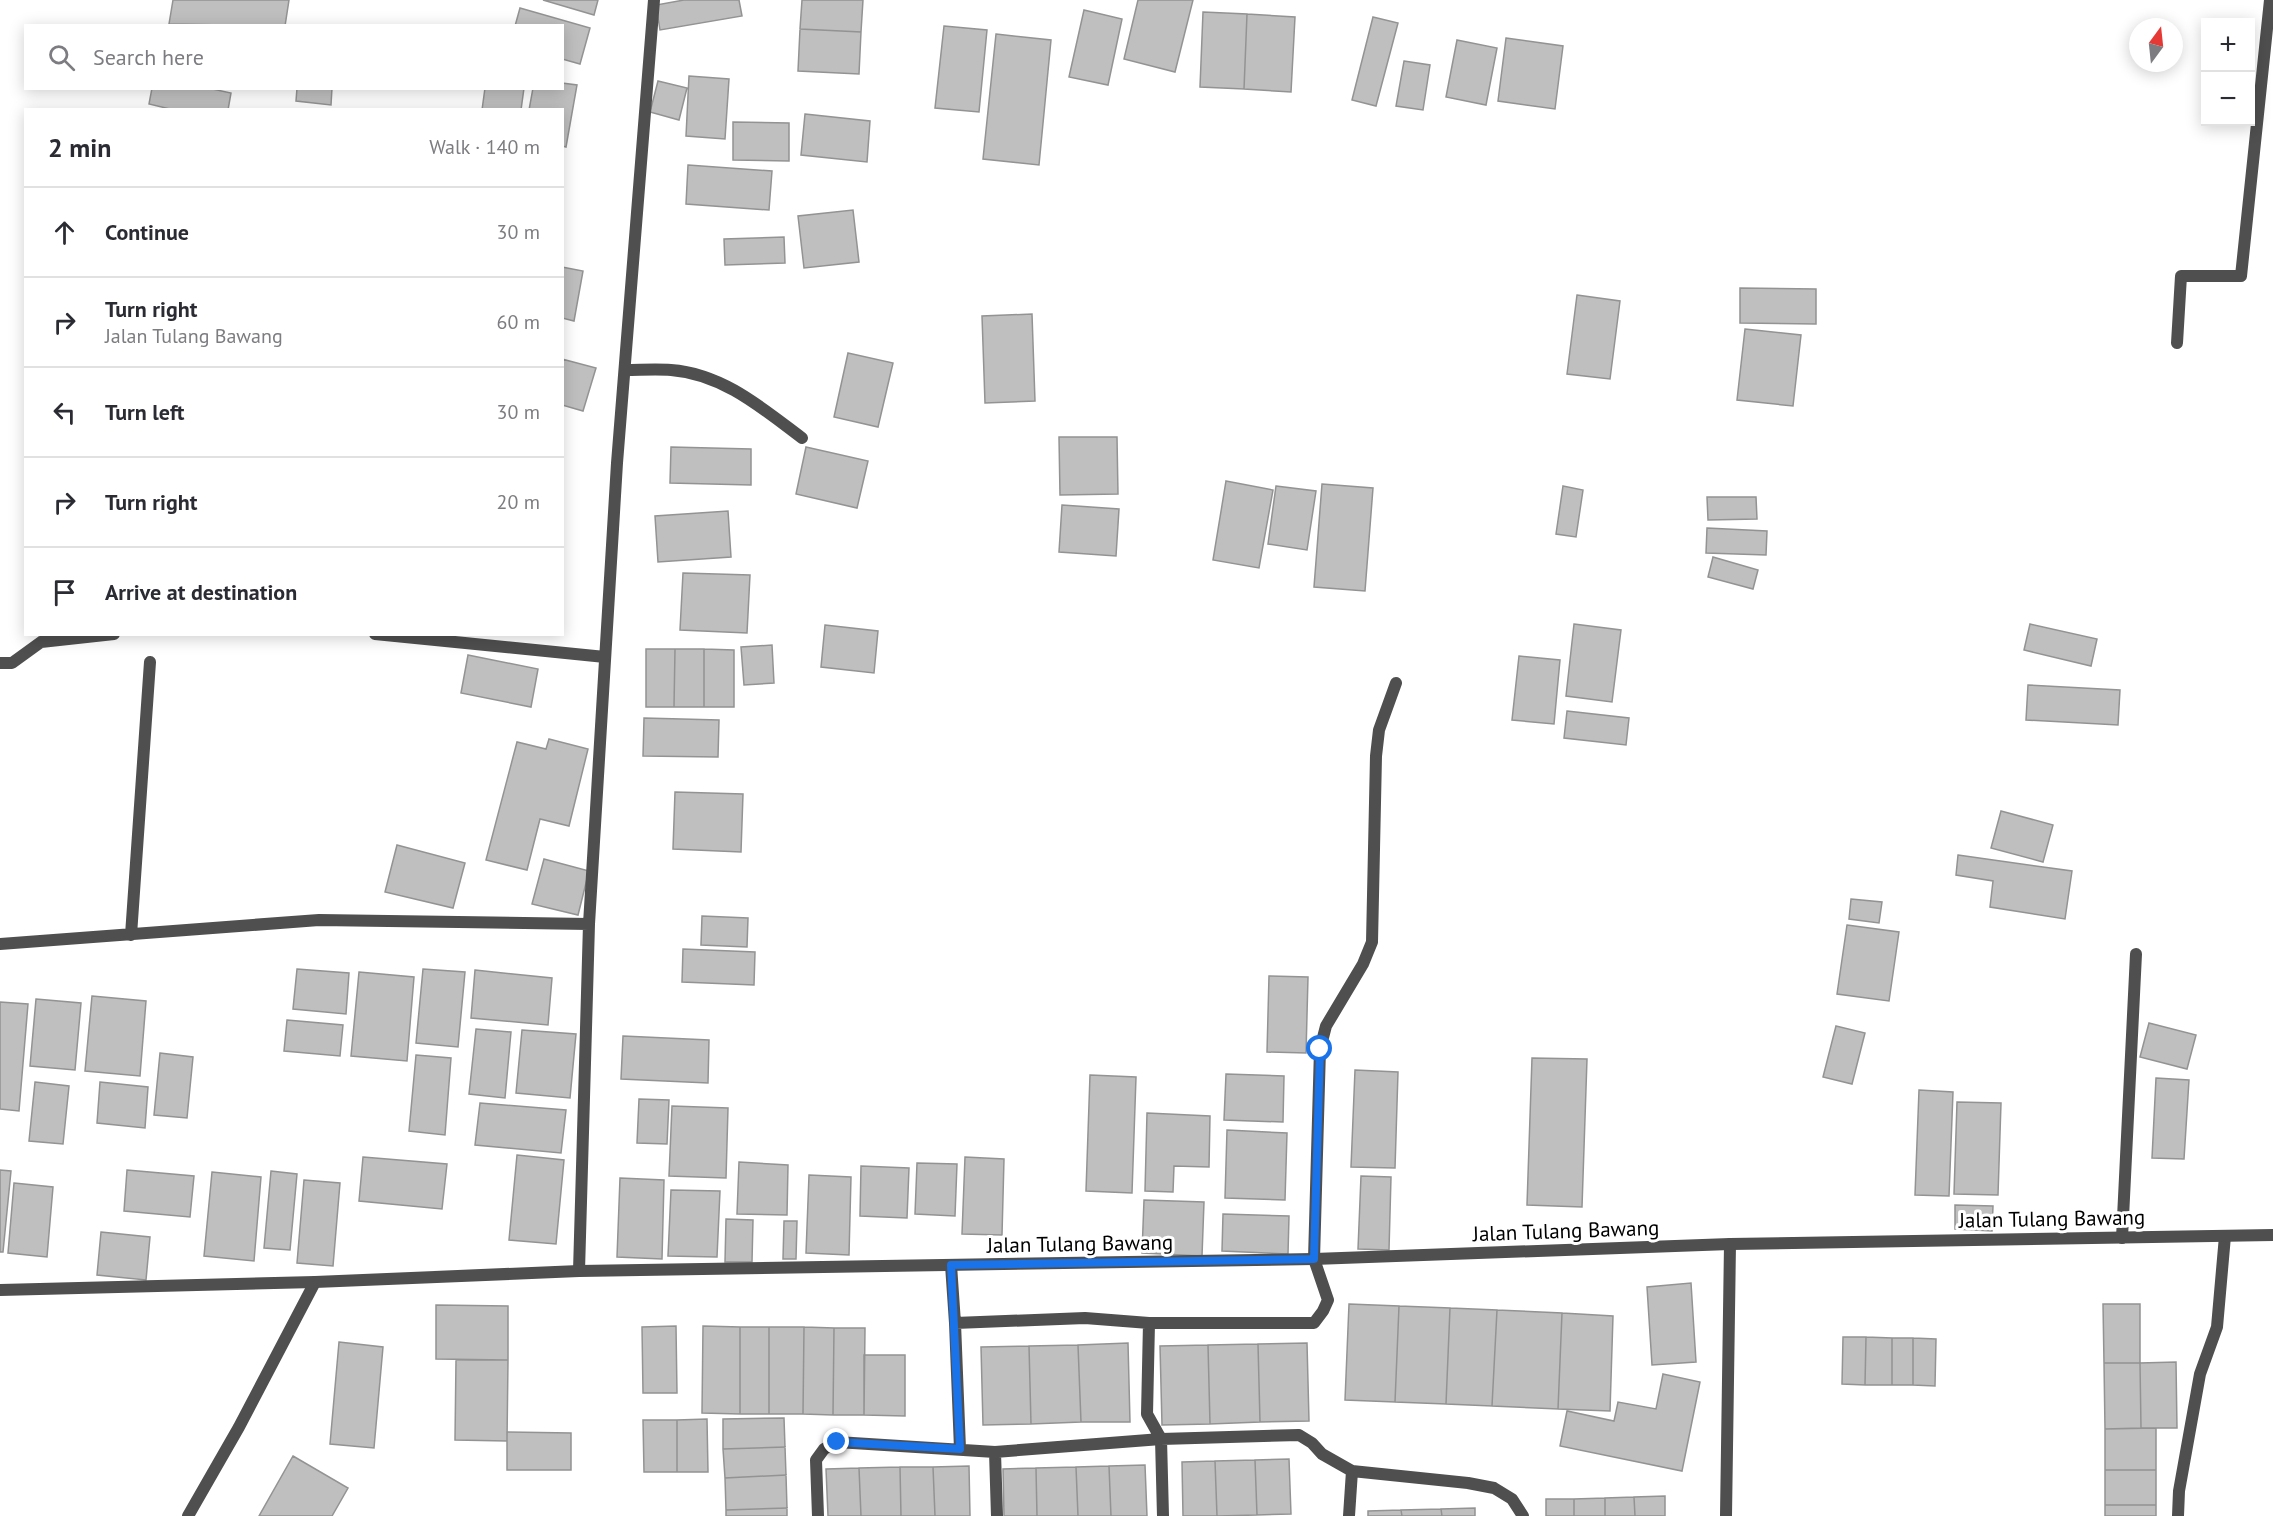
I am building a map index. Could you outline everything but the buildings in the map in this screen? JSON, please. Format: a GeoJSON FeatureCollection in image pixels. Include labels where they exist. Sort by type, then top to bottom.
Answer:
{"type":"FeatureCollection","features":[{"type":"Feature","properties":{"kind":"street"},"geometry":{"type":"LineString","coordinates":[[579,1270],[589,924],[625,370],[654,0]]}},
{"type":"Feature","properties":{"kind":"street"},"geometry":{"type":"LineString","coordinates":[[2176,343],[2181,276],[2241,276],[2270,0]]}},
{"type":"Feature","properties":{"kind":"street"},"geometry":{"type":"LineString","coordinates":[[625,370],[673,370],[710,378],[740,392],[802,438]]}},
{"type":"Feature","properties":{"kind":"street"},"geometry":{"type":"LineString","coordinates":[[0,663],[12,663],[41,642],[96,636]]}},
{"type":"Feature","properties":{"kind":"street"},"geometry":{"type":"LineString","coordinates":[[395,636],[605,657]]}},
{"type":"Feature","properties":{"kind":"street"},"geometry":{"type":"LineString","coordinates":[[131,934],[150,662]]}},
{"type":"Feature","properties":{"kind":"street"},"geometry":{"type":"LineString","coordinates":[[955,1323],[1085,1318],[1149,1323],[1314,1323],[1323,1311],[1328,1300],[1314,1259],[1320,1049],[1326,1026],[1363,964],[1372,942],[1376,756],[1379,730],[1396,683]]}},
{"type":"Feature","properties":{"kind":"street"},"geometry":{"type":"LineString","coordinates":[[0,944],[319,920],[589,924]]}},
{"type":"Feature","properties":{"kind":"street"},"geometry":{"type":"LineString","coordinates":[[2122,1238],[2136,954]]}},
{"type":"Feature","properties":{"kind":"street","name":"Jalan Tulang Bawang"},"geometry":{"type":"LineString","coordinates":[[0,1290],[315,1282],[579,1270],[1314,1259],[1730,1244],[2273,1235]]}},
{"type":"Feature","properties":{"kind":"street"},"geometry":{"type":"LineString","coordinates":[[2178,1516],[2179,1491],[2200,1374],[2217,1327],[2225,1236]]}},
{"type":"Feature","properties":{"kind":"street"},"geometry":{"type":"LineString","coordinates":[[1726,1516],[1730,1244]]}},
{"type":"Feature","properties":{"kind":"street"},"geometry":{"type":"LineString","coordinates":[[951,1265],[960,1449]]}},
{"type":"Feature","properties":{"kind":"street"},"geometry":{"type":"LineString","coordinates":[[188,1516],[239,1427],[315,1282]]}},
{"type":"Feature","properties":{"kind":"street"},"geometry":{"type":"LineString","coordinates":[[1149,1323],[1147,1414],[1161,1439],[1163,1516]]}},
{"type":"Feature","properties":{"kind":"street"},"geometry":{"type":"LineString","coordinates":[[818,1516],[816,1460],[824,1449],[837,1442],[995,1452],[1161,1439],[1299,1436],[1312,1443],[1322,1454],[1352,1471],[1468,1483],[1494,1488],[1512,1499],[1523,1516]]}},
{"type":"Feature","properties":{"kind":"street"},"geometry":{"type":"LineString","coordinates":[[995,1452],[997,1516]]}},
{"type":"Feature","properties":{"kind":"street"},"geometry":{"type":"LineString","coordinates":[[1349,1516],[1352,1471]]}},
{"type":"Feature","properties":{"kind":"route"},"geometry":{"type":"LineString","coordinates":[[837,1442],[960,1449],[951,1265],[1314,1259],[1320,1049]]}}]}
